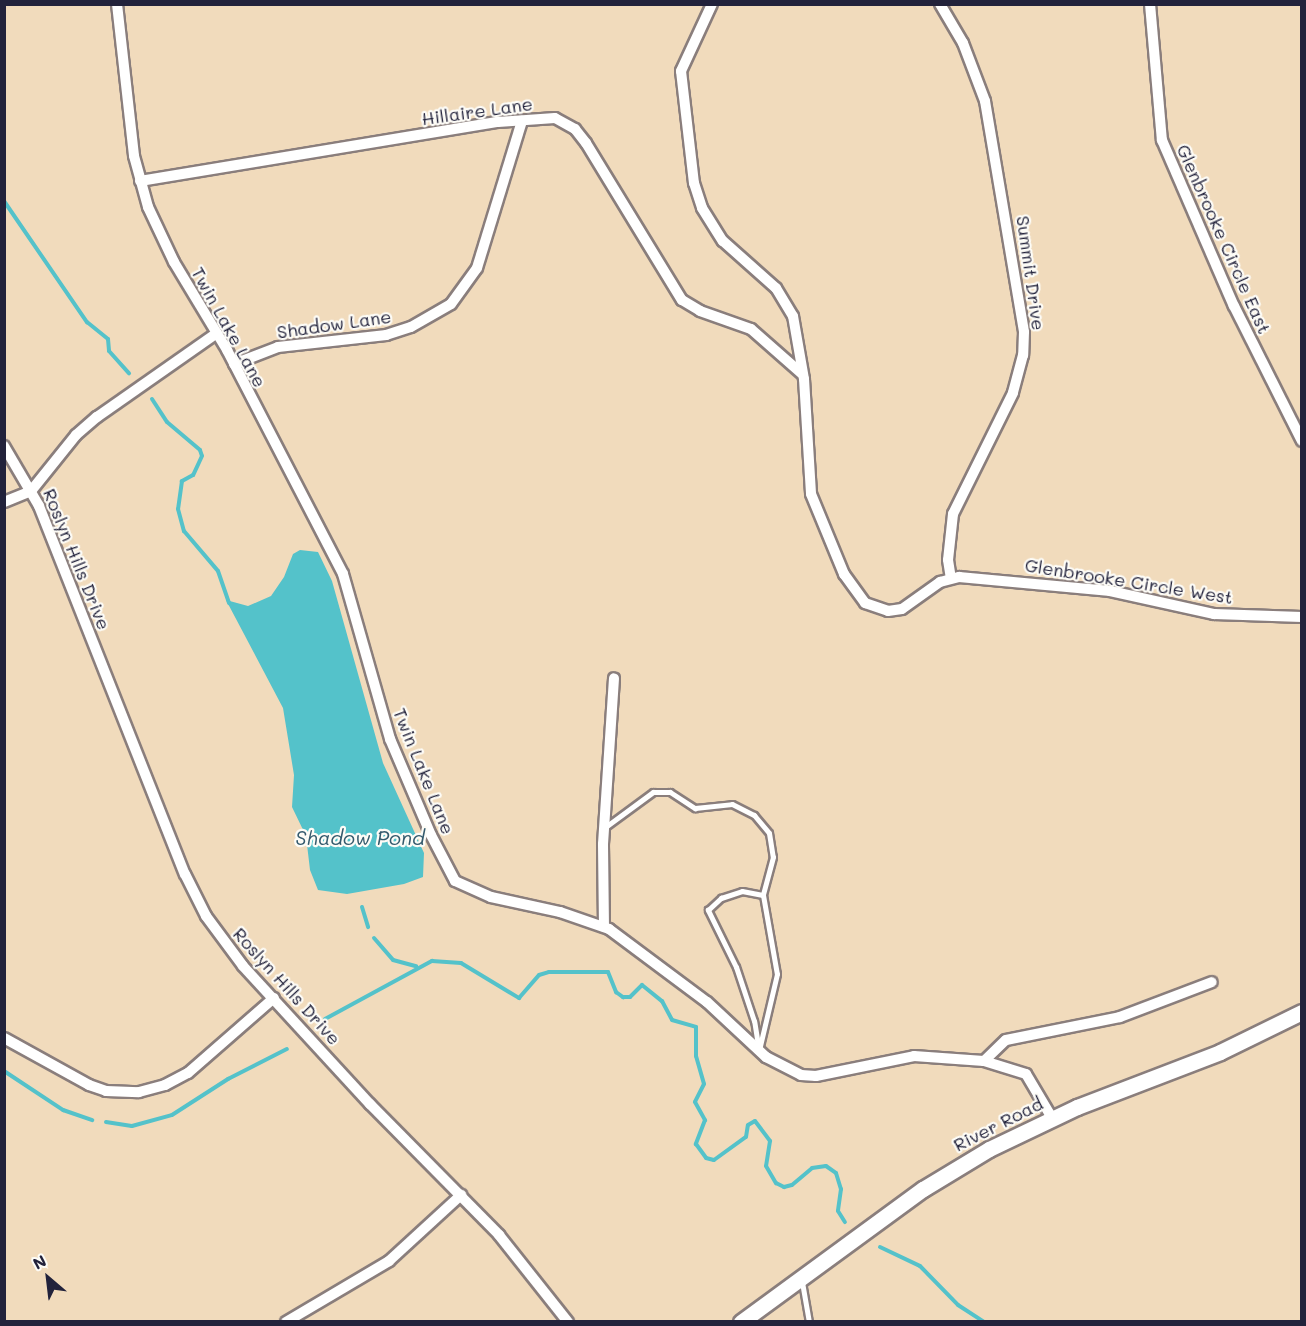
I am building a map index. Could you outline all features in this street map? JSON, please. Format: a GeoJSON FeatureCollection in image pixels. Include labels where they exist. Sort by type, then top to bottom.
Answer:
{"type":"FeatureCollection","features":[{"type":"Feature","properties":{"kind":"main road","name":"River Road"},"geometry":{"type":"LineString","coordinates":[[741,1322],[941,1178],[1052,1118],[1220,1052],[1302,1012]]}},
{"type":"Feature","properties":{"kind":"street","name":"Twin Lake Lane"},"geometry":{"type":"LineString","coordinates":[[117,4],[134,156],[140,181],[174,262],[234,364],[343,574],[390,739],[448,871],[471,891],[604,927],[661,965],[776,1063],[808,1076],[914,1056],[984,1061],[1026,1074],[1052,1118]]}},
{"type":"Feature","properties":{"kind":"street"},"geometry":{"type":"LineString","coordinates":[[712,4],[681,71],[694,183],[702,208],[723,241],[785,299],[800,340],[811,494],[828,541],[856,593],[877,609],[896,610],[951,578]]}},
{"type":"Feature","properties":{"kind":"street","name":"Summit Drive"},"geometry":{"type":"LineString","coordinates":[[940,4],[963,43],[985,101],[1024,332],[1023,355],[1013,393],[953,513],[948,560],[951,578]]}},
{"type":"Feature","properties":{"kind":"street","name":"Glenbrooke Circle East"},"geometry":{"type":"LineString","coordinates":[[1150,4],[1162,140],[1234,306],[1302,441]]}},
{"type":"Feature","properties":{"kind":"street","name":"Hillaire Lane"},"geometry":{"type":"LineString","coordinates":[[140,181],[522,121],[555,118],[575,129],[637,221],[677,295],[694,308],[751,329],[798,367],[804,379]]}},
{"type":"Feature","properties":{"kind":"street","name":"Shadow Lane"},"geometry":{"type":"LineString","coordinates":[[234,364],[278,347],[386,335],[411,327],[451,304],[477,268],[522,121]]}},
{"type":"Feature","properties":{"kind":"street"},"geometry":{"type":"LineString","coordinates":[[4,502],[31,490],[76,435],[97,417],[217,333]]}},
{"type":"Feature","properties":{"kind":"street","name":"Roslyn Hills Drive"},"geometry":{"type":"LineString","coordinates":[[4,446],[31,490],[185,874],[221,938],[274,999],[540,1281],[568,1322]]}},
{"type":"Feature","properties":{"kind":"street","name":"Glenbrooke Circle West"},"geometry":{"type":"LineString","coordinates":[[951,578],[1046,583],[1110,591],[1214,614],[1302,618]]}},
{"type":"Feature","properties":{"kind":"street"},"geometry":{"type":"LineString","coordinates":[[604,927],[604,828],[614,678]]}},
{"type":"Feature","properties":{"kind":"street"},"geometry":{"type":"LineString","coordinates":[[984,1061],[1006,1040],[1120,1017],[1212,982]]}},
{"type":"Feature","properties":{"kind":"street"},"geometry":{"type":"LineString","coordinates":[[4,1038],[89,1085],[106,1091],[139,1092],[165,1085],[188,1073],[274,999]]}},
{"type":"Feature","properties":{"kind":"street"},"geometry":{"type":"LineString","coordinates":[[286,1322],[390,1261],[461,1195]]}},
{"type":"Feature","properties":{"kind":"lane"},"geometry":{"type":"LineString","coordinates":[[604,828],[653,792],[670,792],[694,808],[732,804],[754,815],[769,833],[773,856],[763,895],[777,974],[759,1050]]}},
{"type":"Feature","properties":{"kind":"lane"},"geometry":{"type":"LineString","coordinates":[[759,1050],[754,1021],[736,967],[708,910],[721,898],[742,891],[763,895]]}},
{"type":"Feature","properties":{"kind":"lane"},"geometry":{"type":"LineString","coordinates":[[801,1278],[809,1322]]}},
{"type":"Feature","properties":{"kind":"water","name":"Shadow Pond"},"geometry":{"type":"Polygon","coordinates":[[[300,550],[318,552],[332,581],[383,763],[424,853],[423,877],[404,884],[347,894],[318,890],[310,870],[306,836],[292,807],[294,775],[283,708],[226,600],[248,606],[271,596],[284,577],[293,554],[300,550]]]}},
{"type":"Feature","properties":{"kind":"waterway"},"geometry":{"type":"LineString","coordinates":[[4,201],[87,322],[108,339],[109,351],[129,373]]}},
{"type":"Feature","properties":{"kind":"waterway"},"geometry":{"type":"LineString","coordinates":[[152,399],[167,422],[200,450],[202,456],[193,475],[182,481],[178,509],[184,531],[218,571],[229,603]]}},
{"type":"Feature","properties":{"kind":"waterway"},"geometry":{"type":"LineString","coordinates":[[362,907],[368,927]]}},
{"type":"Feature","properties":{"kind":"waterway"},"geometry":{"type":"LineString","coordinates":[[374,938],[393,960],[416,966]]}},
{"type":"Feature","properties":{"kind":"waterway"},"geometry":{"type":"LineString","coordinates":[[325,1019],[432,961],[461,963],[519,998],[539,975],[549,972],[608,972],[616,992],[623,997],[630,997],[642,985],[662,1001],[672,1020],[696,1027],[696,1056],[704,1084],[695,1102],[705,1120],[696,1144],[706,1158],[714,1160],[746,1137],[748,1125],[755,1121],[770,1141],[766,1166],[776,1183],[784,1187],[792,1185],[812,1168],[826,1166],[836,1173],[841,1189],[838,1211],[845,1222]]}},
{"type":"Feature","properties":{"kind":"waterway"},"geometry":{"type":"LineString","coordinates":[[106,1122],[132,1126],[172,1115],[228,1079],[287,1049]]}},
{"type":"Feature","properties":{"kind":"waterway"},"geometry":{"type":"LineString","coordinates":[[4,1071],[63,1110],[92,1120]]}},
{"type":"Feature","properties":{"kind":"waterway"},"geometry":{"type":"LineString","coordinates":[[880,1247],[920,1266],[958,1305],[984,1322]]}}]}
